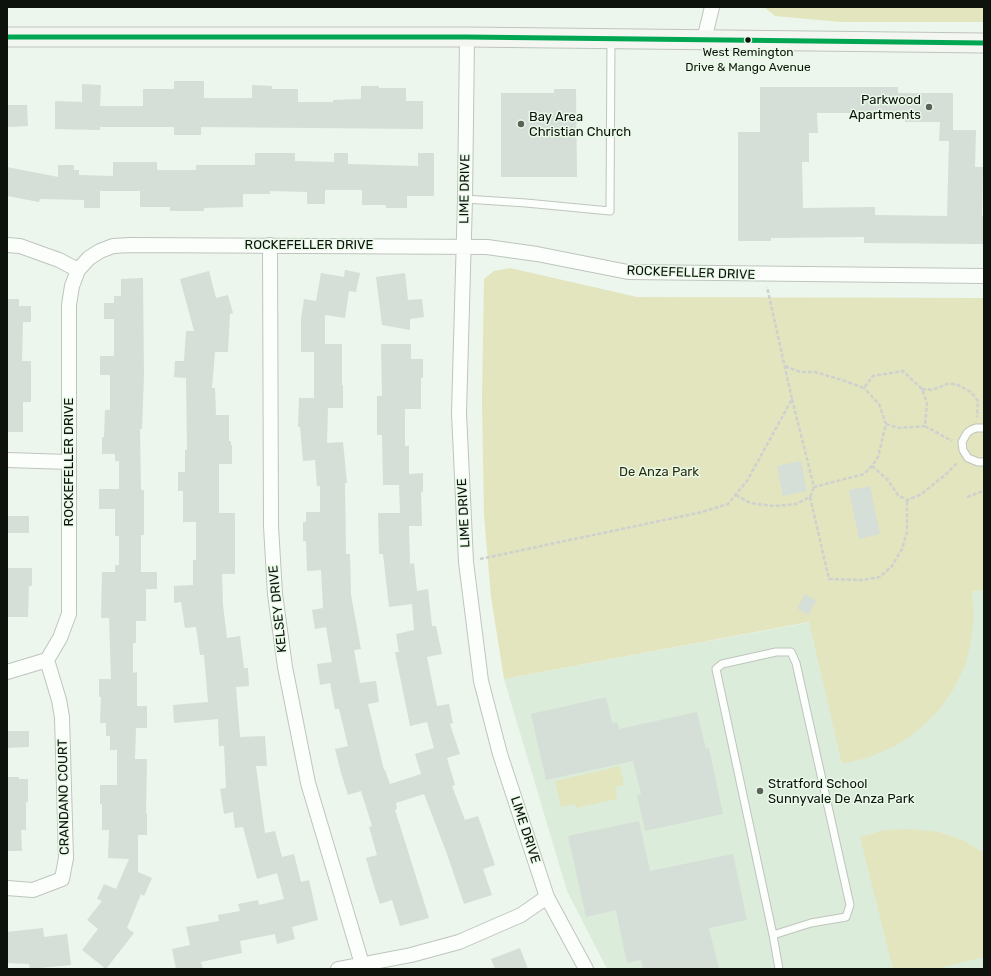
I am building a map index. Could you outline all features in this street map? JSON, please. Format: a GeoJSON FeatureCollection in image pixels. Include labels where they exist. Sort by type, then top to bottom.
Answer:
{"type":"FeatureCollection","features":[{"type":"Feature","properties":{"kind":"street"},"geometry":{"type":"LineString","coordinates":[[704,40],[712,7]]}},
{"type":"Feature","properties":{"kind":"street"},"geometry":{"type":"LineString","coordinates":[[7,37],[467,36],[984,43]]}},
{"type":"Feature","properties":{"kind":"street","name":"LIME DRIVE"},"geometry":{"type":"LineString","coordinates":[[467,36],[465,199],[459,413],[466,562],[481,681],[500,754],[547,897],[586,969]]}},
{"type":"Feature","properties":{"kind":"street"},"geometry":{"type":"LineString","coordinates":[[7,245],[20,246],[59,260],[78,270]]}},
{"type":"Feature","properties":{"kind":"street","name":"ROCKEFELLER DRIVE"},"geometry":{"type":"LineString","coordinates":[[47,660],[60,638],[69,614],[69,305],[72,286],[78,270],[89,258],[100,251],[113,246],[131,245],[487,247],[538,254],[628,272],[765,275],[984,276]]}},
{"type":"Feature","properties":{"kind":"street","name":"KELSEY DRIVE"},"geometry":{"type":"LineString","coordinates":[[270,245],[271,526],[275,594],[285,667],[308,783],[362,964]]}},
{"type":"Feature","properties":{"kind":"street"},"geometry":{"type":"LineString","coordinates":[[7,460],[69,462]]}},
{"type":"Feature","properties":{"kind":"street"},"geometry":{"type":"LineString","coordinates":[[7,672],[47,660]]}},
{"type":"Feature","properties":{"kind":"street","name":"CRANDANO COURT"},"geometry":{"type":"LineString","coordinates":[[7,888],[33,890],[62,879],[66,858],[62,717],[59,700],[47,660]]}},
{"type":"Feature","properties":{"kind":"street"},"geometry":{"type":"LineString","coordinates":[[338,969],[411,955],[459,942],[521,915],[547,897]]}},
{"type":"Feature","properties":{"kind":"lane"},"geometry":{"type":"LineString","coordinates":[[465,199],[610,211],[611,39]]}},
{"type":"Feature","properties":{"kind":"lane"},"geometry":{"type":"LineString","coordinates":[[980,428],[967,432],[962,442],[963,450],[973,461],[984,462]]}},
{"type":"Feature","properties":{"kind":"lane"},"geometry":{"type":"LineString","coordinates":[[773,935],[812,923],[846,917],[850,905],[796,662],[791,652],[776,652],[722,664],[716,669],[773,935],[778,969]]}},
{"type":"Feature","properties":{"kind":"path"},"geometry":{"type":"LineString","coordinates":[[765,275],[784,366],[814,487],[810,497],[829,579],[862,580],[880,577],[892,566],[902,549],[907,532],[907,500]]}},
{"type":"Feature","properties":{"kind":"path"},"geometry":{"type":"LineString","coordinates":[[784,366],[800,372],[815,372],[864,388],[879,404],[886,424],[878,457],[864,474],[814,487]]}},
{"type":"Feature","properties":{"kind":"path"},"geometry":{"type":"LineString","coordinates":[[864,388],[873,376],[903,371],[922,389],[927,403],[925,426]]}},
{"type":"Feature","properties":{"kind":"path"},"geometry":{"type":"LineString","coordinates":[[922,389],[932,390],[947,384],[956,384],[971,392],[978,401],[980,428]]}},
{"type":"Feature","properties":{"kind":"path"},"geometry":{"type":"LineString","coordinates":[[466,562],[702,512],[728,504],[747,481],[792,399]]}},
{"type":"Feature","properties":{"kind":"path"},"geometry":{"type":"LineString","coordinates":[[886,424],[899,428],[925,426],[963,450],[956,465],[944,476],[920,495],[907,500]]}},
{"type":"Feature","properties":{"kind":"path"},"geometry":{"type":"LineString","coordinates":[[872,466],[887,479],[898,495],[907,500]]}},
{"type":"Feature","properties":{"kind":"path"},"geometry":{"type":"LineString","coordinates":[[967,497],[984,492]]}},
{"type":"Feature","properties":{"kind":"path"},"geometry":{"type":"LineString","coordinates":[[736,495],[750,503],[774,506],[796,504],[810,497]]}},
{"type":"Feature","properties":{"kind":"shaded area","name":"Stratford School Sunnyvale De Anza Park"},"geometry":{"type":"Polygon","coordinates":[[[984,590],[984,969],[607,969],[567,891],[504,679],[984,590]]]}},
{"type":"Feature","properties":{"kind":"green space"},"geometry":{"type":"Polygon","coordinates":[[[764,7],[984,7],[984,22],[840,22],[775,16],[764,7]]]}},
{"type":"Feature","properties":{"kind":"green space","name":"De Anza Park"},"geometry":{"type":"Polygon","coordinates":[[[510,268],[637,297],[984,298],[984,590],[972,592],[974,616],[971,642],[965,666],[954,688],[940,709],[919,730],[897,745],[870,757],[842,764],[809,622],[504,679],[491,597],[484,515],[482,401],[484,279],[494,271],[510,268]]]}},
{"type":"Feature","properties":{"kind":"green space"},"geometry":{"type":"Polygon","coordinates":[[[620,766],[624,785],[615,787],[617,799],[576,808],[575,804],[561,807],[555,781],[620,766]]]}},
{"type":"Feature","properties":{"kind":"green space"},"geometry":{"type":"Polygon","coordinates":[[[912,829],[939,832],[963,840],[984,853],[984,957],[935,969],[893,969],[860,837],[885,830],[912,829]]]}},
{"type":"Feature","properties":{"kind":"building"},"geometry":{"type":"Polygon","coordinates":[[[174,81],[204,81],[204,98],[252,98],[252,85],[272,86],[272,89],[298,89],[298,102],[333,102],[333,100],[361,99],[361,86],[406,88],[406,101],[423,101],[423,129],[201,127],[201,135],[174,135],[174,127],[100,127],[100,130],[55,129],[55,101],[82,102],[82,84],[101,85],[100,106],[143,106],[143,89],[174,89],[174,81]]]}},
{"type":"Feature","properties":{"kind":"building"},"geometry":{"type":"Polygon","coordinates":[[[760,87],[898,87],[898,93],[953,93],[953,130],[976,130],[975,167],[983,167],[982,216],[984,216],[984,244],[864,243],[864,237],[771,238],[771,241],[738,241],[738,132],[760,132],[760,87]],[[817,113],[818,133],[809,133],[809,162],[802,162],[803,208],[875,207],[875,215],[947,216],[949,141],[939,141],[940,122],[905,122],[905,113],[817,113]]]}},
{"type":"Feature","properties":{"kind":"building","name":"Bay Area Christian Church"},"geometry":{"type":"Polygon","coordinates":[[[554,89],[576,89],[577,177],[501,177],[501,93],[554,93],[554,89]]]}},
{"type":"Feature","properties":{"kind":"building"},"geometry":{"type":"Polygon","coordinates":[[[7,105],[27,105],[28,126],[7,127],[7,105]]]}},
{"type":"Feature","properties":{"kind":"building"},"geometry":{"type":"Polygon","coordinates":[[[255,153],[295,153],[295,161],[334,162],[334,153],[348,153],[348,164],[418,166],[418,153],[434,153],[434,196],[407,196],[407,208],[386,208],[386,205],[362,205],[362,190],[325,190],[325,204],[307,204],[307,192],[270,191],[270,194],[243,194],[243,207],[204,208],[204,211],[170,211],[170,207],[140,207],[140,191],[100,191],[100,208],[84,208],[84,200],[40,199],[39,202],[7,196],[7,167],[58,177],[58,165],[74,165],[74,170],[79,170],[79,175],[113,176],[113,162],[157,162],[157,170],[196,170],[196,165],[255,165],[255,153]]]}},
{"type":"Feature","properties":{"kind":"building"},"geometry":{"type":"Polygon","coordinates":[[[345,270],[360,273],[356,292],[349,291],[345,318],[325,315],[325,344],[342,344],[343,385],[343,408],[328,408],[327,443],[343,442],[347,483],[345,483],[346,554],[350,554],[351,595],[361,649],[354,650],[360,683],[376,681],[379,702],[368,704],[384,770],[390,784],[421,774],[415,754],[434,748],[427,722],[410,726],[395,652],[399,652],[396,634],[414,630],[412,604],[389,607],[383,554],[379,554],[378,513],[400,513],[399,485],[383,485],[382,435],[377,435],[377,396],[382,396],[381,344],[411,344],[411,359],[423,359],[423,378],[421,378],[421,409],[405,409],[405,446],[409,446],[409,474],[423,473],[423,492],[421,492],[422,526],[409,526],[410,564],[414,563],[417,591],[428,589],[432,626],[436,626],[442,654],[427,657],[437,706],[449,704],[453,723],[450,724],[460,754],[447,758],[455,785],[452,786],[465,820],[478,816],[495,865],[483,869],[492,895],[464,904],[424,794],[396,803],[397,809],[395,810],[429,918],[400,926],[392,900],[380,904],[374,886],[366,858],[377,855],[369,827],[372,826],[361,791],[348,795],[341,773],[335,749],[348,746],[339,709],[335,709],[330,683],[320,685],[317,664],[332,662],[326,627],[315,629],[312,610],[323,608],[321,570],[307,571],[306,541],[303,541],[303,522],[306,522],[306,512],[320,512],[320,486],[317,486],[315,460],[303,461],[300,427],[298,427],[299,398],[314,398],[314,352],[301,352],[301,319],[304,299],[316,301],[321,273],[344,277],[345,270]]]}},
{"type":"Feature","properties":{"kind":"building"},"geometry":{"type":"Polygon","coordinates":[[[209,271],[216,298],[228,295],[233,313],[230,314],[228,352],[215,352],[212,388],[215,388],[216,415],[229,415],[229,441],[231,441],[232,445],[232,464],[219,464],[219,513],[235,513],[235,574],[222,574],[223,605],[227,638],[240,636],[244,668],[248,668],[249,686],[236,687],[240,737],[265,736],[267,766],[256,766],[265,833],[275,831],[282,857],[294,854],[301,882],[309,880],[318,920],[292,927],[295,939],[277,944],[275,934],[240,941],[242,953],[201,962],[203,969],[176,969],[172,949],[190,945],[186,927],[219,921],[218,915],[240,911],[238,904],[258,900],[259,905],[284,899],[277,873],[257,879],[243,827],[235,828],[233,812],[224,814],[220,789],[226,788],[224,746],[219,746],[218,719],[174,723],[173,705],[208,702],[204,655],[200,655],[196,627],[185,628],[181,602],[174,603],[174,586],[193,585],[193,560],[196,560],[196,522],[183,522],[183,491],[178,491],[178,472],[185,472],[185,450],[187,450],[186,378],[174,377],[175,361],[184,361],[186,331],[194,331],[180,279],[209,271]]]}},
{"type":"Feature","properties":{"kind":"building"},"geometry":{"type":"Polygon","coordinates":[[[405,273],[408,300],[422,299],[424,317],[410,319],[410,330],[382,325],[376,277],[405,273]]]}},
{"type":"Feature","properties":{"kind":"building"},"geometry":{"type":"Polygon","coordinates":[[[143,278],[144,375],[142,429],[140,429],[141,490],[144,490],[144,535],[141,535],[141,572],[157,572],[157,589],[146,589],[146,621],[136,621],[136,643],[133,643],[133,673],[137,672],[137,706],[147,706],[147,728],[136,728],[135,759],[147,759],[147,835],[138,835],[138,872],[152,878],[144,896],[141,894],[127,928],[134,933],[106,969],[82,950],[98,929],[87,920],[102,901],[97,899],[104,884],[116,889],[129,859],[108,858],[109,830],[102,830],[102,804],[100,804],[100,785],[117,785],[117,750],[110,750],[110,736],[106,736],[106,723],[100,723],[101,697],[99,697],[99,679],[111,679],[109,618],[101,618],[102,572],[115,572],[115,565],[119,565],[119,536],[115,536],[115,509],[99,509],[99,489],[119,489],[119,461],[115,461],[115,454],[102,454],[105,410],[110,410],[110,375],[100,375],[100,356],[114,356],[114,319],[104,319],[104,303],[114,303],[114,296],[121,296],[121,279],[143,278]]]}},
{"type":"Feature","properties":{"kind":"building"},"geometry":{"type":"Polygon","coordinates":[[[7,299],[19,299],[19,306],[31,306],[31,322],[23,322],[22,361],[31,361],[31,402],[23,402],[23,432],[7,432],[7,299]]]}},
{"type":"Feature","properties":{"kind":"building"},"geometry":{"type":"Polygon","coordinates":[[[801,461],[807,491],[783,496],[777,466],[801,461]]]}},
{"type":"Feature","properties":{"kind":"building"},"geometry":{"type":"Polygon","coordinates":[[[870,486],[880,534],[859,539],[849,490],[870,486]]]}},
{"type":"Feature","properties":{"kind":"building"},"geometry":{"type":"Polygon","coordinates":[[[7,516],[29,516],[29,533],[7,533],[7,516]]]}},
{"type":"Feature","properties":{"kind":"building"},"geometry":{"type":"Polygon","coordinates":[[[7,568],[32,568],[32,586],[29,586],[28,617],[7,617],[7,568]]]}},
{"type":"Feature","properties":{"kind":"building"},"geometry":{"type":"Polygon","coordinates":[[[805,594],[816,601],[808,615],[797,608],[805,594]]]}},
{"type":"Feature","properties":{"kind":"building"},"geometry":{"type":"Polygon","coordinates":[[[606,697],[612,723],[617,722],[619,729],[697,712],[706,749],[709,748],[723,814],[645,831],[637,795],[641,794],[633,761],[546,780],[531,714],[606,697]]]}},
{"type":"Feature","properties":{"kind":"building"},"geometry":{"type":"Polygon","coordinates":[[[7,731],[29,731],[29,747],[7,748],[7,731]]]}},
{"type":"Feature","properties":{"kind":"building"},"geometry":{"type":"Polygon","coordinates":[[[7,777],[28,779],[26,830],[21,830],[22,851],[7,851],[7,777]]]}},
{"type":"Feature","properties":{"kind":"building"},"geometry":{"type":"Polygon","coordinates":[[[639,821],[650,871],[733,854],[747,920],[709,928],[719,969],[643,969],[641,960],[627,963],[616,910],[586,917],[568,836],[639,821]]]}},
{"type":"Feature","properties":{"kind":"building"},"geometry":{"type":"Polygon","coordinates":[[[43,928],[44,937],[67,934],[71,965],[30,969],[29,964],[7,963],[7,932],[43,928]]]}},
{"type":"Feature","properties":{"kind":"building"},"geometry":{"type":"Polygon","coordinates":[[[520,948],[528,969],[495,969],[491,959],[520,948]]]}},
{"type":"Feature","properties":{"kind":"transit line"},"geometry":{"type":"LineString","coordinates":[[7,37],[467,37],[984,43]]}},
{"type":"Feature","properties":{"kind":"place","name":"West Remington Drive & Mango Avenue"},"geometry":{"type":"Point","coordinates":[748,40]}},
{"type":"Feature","properties":{"kind":"place","name":"Parkwood Apartments"},"geometry":{"type":"Point","coordinates":[929,107]}},
{"type":"Feature","properties":{"kind":"place","name":"Bay Area Christian Church"},"geometry":{"type":"Point","coordinates":[521,124]}},
{"type":"Feature","properties":{"kind":"place","name":"Stratford School Sunnyvale De Anza Park"},"geometry":{"type":"Point","coordinates":[760,791]}}]}
